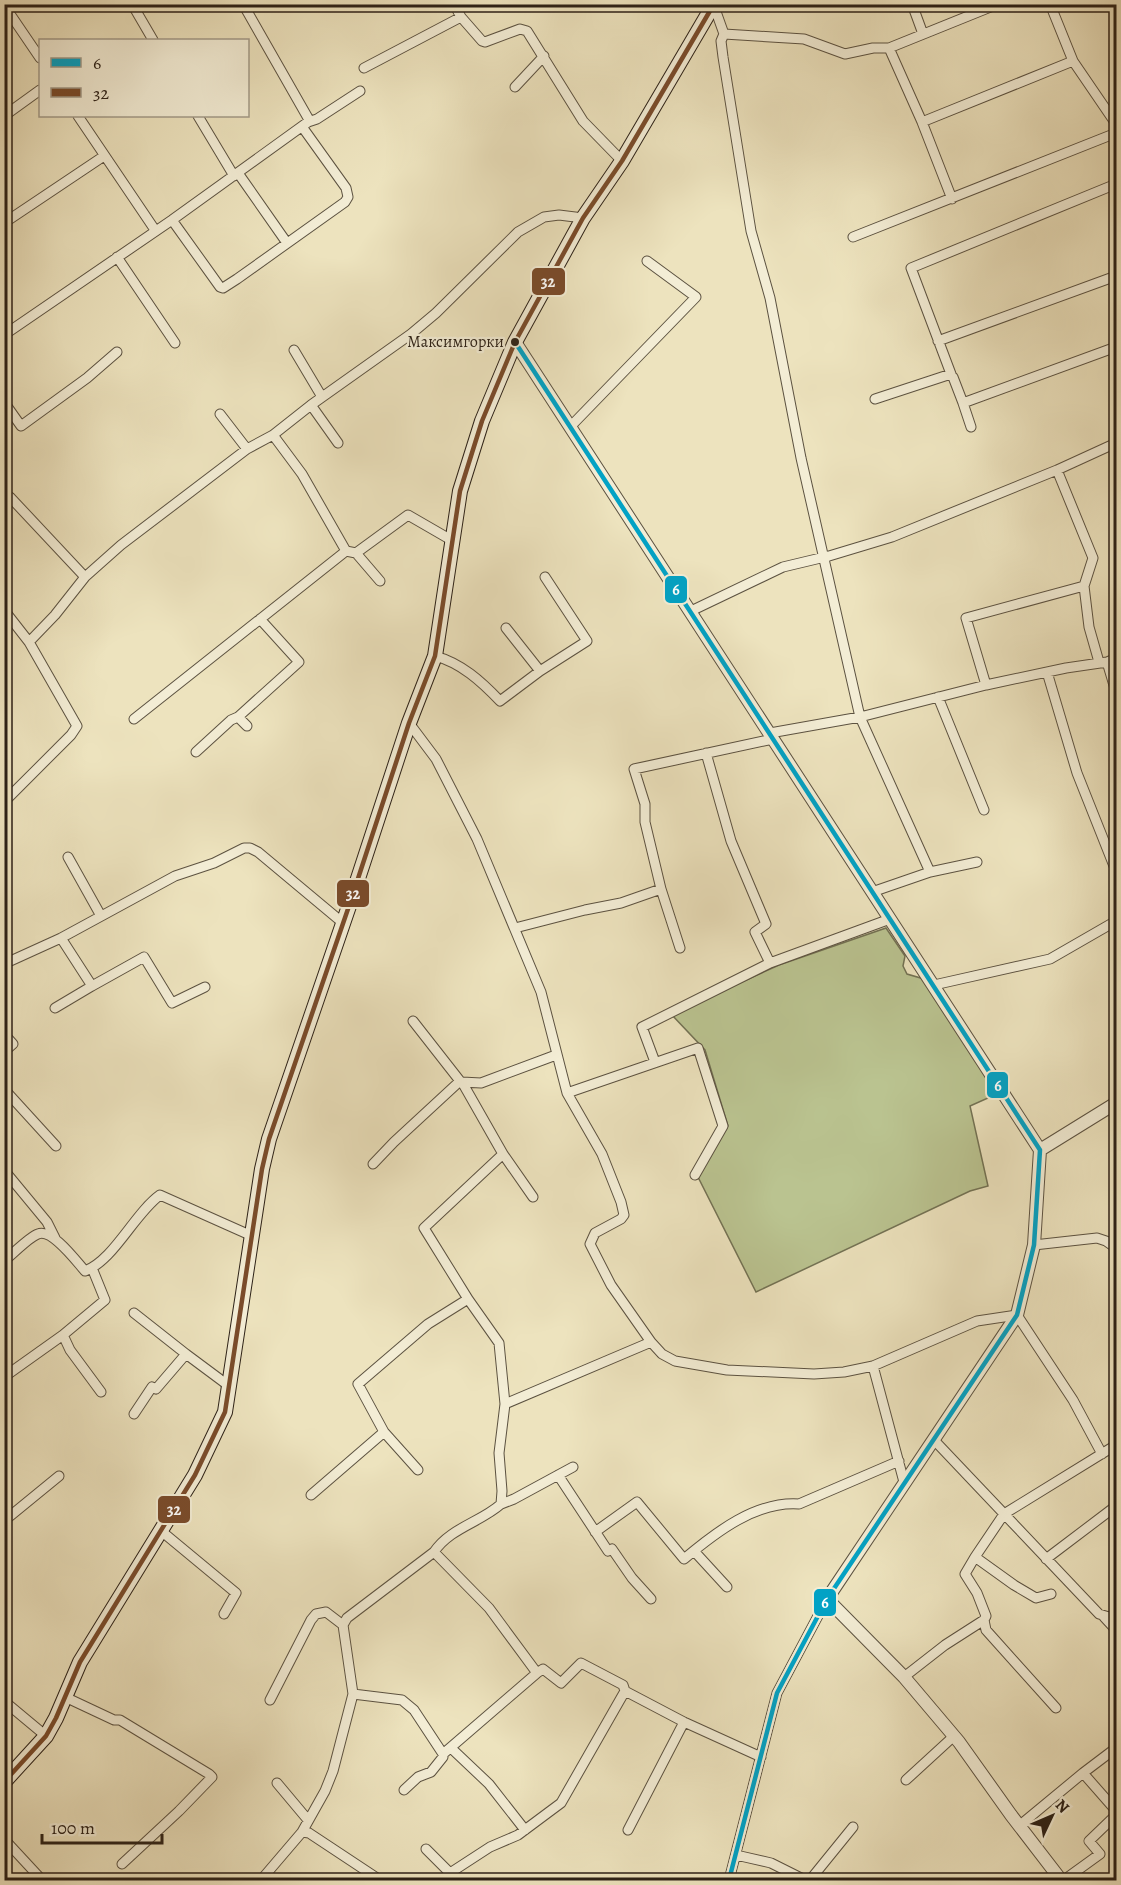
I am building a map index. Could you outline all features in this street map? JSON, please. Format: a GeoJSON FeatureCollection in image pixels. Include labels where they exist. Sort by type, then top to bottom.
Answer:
{"type":"FeatureCollection","features":[{"type":"Feature","properties":{"kind":"main road"},"geometry":{"type":"LineString","coordinates":[[4,1782],[46,1736],[96,1633],[195,1475],[225,1412],[262,1169],[269,1139],[409,723],[435,656],[460,491],[482,421],[515,342],[583,218],[622,161],[714,5]]}},
{"type":"Feature","properties":{"kind":"street"},"geometry":{"type":"LineString","coordinates":[[132,4],[152,39]]}},
{"type":"Feature","properties":{"kind":"street"},"geometry":{"type":"LineString","coordinates":[[172,220],[223,288],[345,202],[348,197],[346,188],[306,125],[243,4]]}},
{"type":"Feature","properties":{"kind":"street"},"geometry":{"type":"LineString","coordinates":[[454,4],[479,40],[485,42],[524,29],[544,56],[583,122],[622,161]]}},
{"type":"Feature","properties":{"kind":"street"},"geometry":{"type":"LineString","coordinates":[[912,4],[923,34]]}},
{"type":"Feature","properties":{"kind":"street"},"geometry":{"type":"LineString","coordinates":[[724,34],[804,39],[845,54],[873,48],[889,48],[998,4]]}},
{"type":"Feature","properties":{"kind":"street"},"geometry":{"type":"LineString","coordinates":[[1050,4],[1073,61],[1116,124]]}},
{"type":"Feature","properties":{"kind":"street"},"geometry":{"type":"LineString","coordinates":[[714,5],[724,34],[721,41],[723,57],[751,231],[770,298],[823,557],[860,717],[930,872]]}},
{"type":"Feature","properties":{"kind":"street"},"geometry":{"type":"LineString","coordinates":[[9,10],[39,56]]}},
{"type":"Feature","properties":{"kind":"street"},"geometry":{"type":"LineString","coordinates":[[364,68],[461,17]]}},
{"type":"Feature","properties":{"kind":"street"},"geometry":{"type":"LineString","coordinates":[[889,48],[922,122],[952,199]]}},
{"type":"Feature","properties":{"kind":"street"},"geometry":{"type":"LineString","coordinates":[[514,87],[544,56]]}},
{"type":"Feature","properties":{"kind":"street"},"geometry":{"type":"LineString","coordinates":[[922,122],[1073,61]]}},
{"type":"Feature","properties":{"kind":"street"},"geometry":{"type":"LineString","coordinates":[[4,116],[39,91]]}},
{"type":"Feature","properties":{"kind":"street"},"geometry":{"type":"LineString","coordinates":[[6,329],[117,257],[306,125],[360,91]]}},
{"type":"Feature","properties":{"kind":"street"},"geometry":{"type":"LineString","coordinates":[[79,117],[155,230]]}},
{"type":"Feature","properties":{"kind":"street"},"geometry":{"type":"LineString","coordinates":[[199,117],[236,174],[287,243]]}},
{"type":"Feature","properties":{"kind":"street"},"geometry":{"type":"LineString","coordinates":[[853,237],[1116,133]]}},
{"type":"Feature","properties":{"kind":"street"},"geometry":{"type":"LineString","coordinates":[[4,223],[104,156]]}},
{"type":"Feature","properties":{"kind":"street"},"geometry":{"type":"LineString","coordinates":[[875,399],[951,374],[910,268],[1116,184]]}},
{"type":"Feature","properties":{"kind":"street"},"geometry":{"type":"LineString","coordinates":[[29,642],[55,615],[85,577],[158,515],[248,449],[273,435],[411,334],[436,313],[518,232],[544,217],[560,215],[583,218]]}},
{"type":"Feature","properties":{"kind":"street"},"geometry":{"type":"LineString","coordinates":[[117,257],[176,343]]}},
{"type":"Feature","properties":{"kind":"street"},"geometry":{"type":"LineString","coordinates":[[570,427],[696,297],[647,261]]}},
{"type":"Feature","properties":{"kind":"street"},"geometry":{"type":"LineString","coordinates":[[938,340],[1116,276]]}},
{"type":"Feature","properties":{"kind":"street"},"geometry":{"type":"LineString","coordinates":[[515,342],[1040,1150],[1034,1245],[1017,1315],[826,1599],[777,1693],[729,1881]]}},
{"type":"Feature","properties":{"kind":"street"},"geometry":{"type":"LineString","coordinates":[[963,402],[1116,347]]}},
{"type":"Feature","properties":{"kind":"street"},"geometry":{"type":"LineString","coordinates":[[294,350],[322,397]]}},
{"type":"Feature","properties":{"kind":"street"},"geometry":{"type":"LineString","coordinates":[[4,402],[21,426],[87,378],[117,352]]}},
{"type":"Feature","properties":{"kind":"street"},"geometry":{"type":"LineString","coordinates":[[953,377],[971,427]]}},
{"type":"Feature","properties":{"kind":"street"},"geometry":{"type":"LineString","coordinates":[[311,405],[338,443]]}},
{"type":"Feature","properties":{"kind":"street"},"geometry":{"type":"LineString","coordinates":[[220,414],[248,449]]}},
{"type":"Feature","properties":{"kind":"street"},"geometry":{"type":"LineString","coordinates":[[273,435],[302,474],[351,552],[380,581]]}},
{"type":"Feature","properties":{"kind":"street"},"geometry":{"type":"LineString","coordinates":[[691,611],[783,567],[892,537],[1057,470],[1116,443]]}},
{"type":"Feature","properties":{"kind":"street"},"geometry":{"type":"LineString","coordinates":[[1057,470],[1093,558],[1084,586],[1089,627],[1116,692]]}},
{"type":"Feature","properties":{"kind":"street"},"geometry":{"type":"LineString","coordinates":[[10,497],[85,577]]}},
{"type":"Feature","properties":{"kind":"street"},"geometry":{"type":"LineString","coordinates":[[134,719],[260,619],[351,552],[408,515],[453,541]]}},
{"type":"Feature","properties":{"kind":"street"},"geometry":{"type":"LineString","coordinates":[[435,656],[458,665],[500,701],[540,671],[587,641],[545,577]]}},
{"type":"Feature","properties":{"kind":"street"},"geometry":{"type":"LineString","coordinates":[[986,685],[966,618],[1084,586]]}},
{"type":"Feature","properties":{"kind":"street"},"geometry":{"type":"LineString","coordinates":[[4,610],[29,642],[77,726],[4,802]]}},
{"type":"Feature","properties":{"kind":"street"},"geometry":{"type":"LineString","coordinates":[[196,752],[299,662],[260,619]]}},
{"type":"Feature","properties":{"kind":"street"},"geometry":{"type":"LineString","coordinates":[[506,628],[540,671]]}},
{"type":"Feature","properties":{"kind":"street"},"geometry":{"type":"LineString","coordinates":[[680,948],[661,889],[645,822],[645,804],[634,769],[860,717],[986,685],[1116,658]]}},
{"type":"Feature","properties":{"kind":"street"},"geometry":{"type":"LineString","coordinates":[[1047,672],[1077,773],[1116,871]]}},
{"type":"Feature","properties":{"kind":"street"},"geometry":{"type":"LineString","coordinates":[[938,697],[984,810]]}},
{"type":"Feature","properties":{"kind":"street"},"geometry":{"type":"LineString","coordinates":[[238,717],[247,726]]}},
{"type":"Feature","properties":{"kind":"street"},"geometry":{"type":"LineString","coordinates":[[409,723],[436,759],[477,839],[541,992],[567,1093],[602,1154],[623,1210],[624,1215],[621,1219],[595,1233],[590,1244],[611,1285],[662,1354],[675,1361],[727,1370],[814,1374],[844,1372],[873,1366],[977,1321],[1017,1315]]}},
{"type":"Feature","properties":{"kind":"street"},"geometry":{"type":"LineString","coordinates":[[706,753],[731,841],[766,924],[755,932],[770,963]]}},
{"type":"Feature","properties":{"kind":"street"},"geometry":{"type":"LineString","coordinates":[[5,963],[61,938],[176,876],[214,863],[233,851],[250,848],[263,856],[343,923]]}},
{"type":"Feature","properties":{"kind":"street"},"geometry":{"type":"LineString","coordinates":[[68,857],[101,916]]}},
{"type":"Feature","properties":{"kind":"street"},"geometry":{"type":"LineString","coordinates":[[872,892],[930,872],[977,862]]}},
{"type":"Feature","properties":{"kind":"street"},"geometry":{"type":"LineString","coordinates":[[515,928],[621,903],[661,889]]}},
{"type":"Feature","properties":{"kind":"street"},"geometry":{"type":"LineString","coordinates":[[655,1062],[642,1027],[770,963],[890,919]]}},
{"type":"Feature","properties":{"kind":"street"},"geometry":{"type":"LineString","coordinates":[[934,986],[1050,959],[1116,921]]}},
{"type":"Feature","properties":{"kind":"street"},"geometry":{"type":"LineString","coordinates":[[61,938],[92,986]]}},
{"type":"Feature","properties":{"kind":"street"},"geometry":{"type":"LineString","coordinates":[[55,1008],[144,957],[172,1003],[205,987]]}},
{"type":"Feature","properties":{"kind":"street"},"geometry":{"type":"LineString","coordinates":[[413,1021],[461,1082],[503,1154],[533,1197]]}},
{"type":"Feature","properties":{"kind":"street"},"geometry":{"type":"LineString","coordinates":[[4,1034],[13,1044],[4,1052]]}},
{"type":"Feature","properties":{"kind":"street"},"geometry":{"type":"LineString","coordinates":[[567,1093],[698,1048],[723,1126],[695,1175]]}},
{"type":"Feature","properties":{"kind":"street"},"geometry":{"type":"LineString","coordinates":[[373,1164],[461,1082],[481,1083],[556,1055]]}},
{"type":"Feature","properties":{"kind":"street"},"geometry":{"type":"LineString","coordinates":[[4,1089],[56,1146]]}},
{"type":"Feature","properties":{"kind":"street"},"geometry":{"type":"LineString","coordinates":[[1040,1150],[1116,1103]]}},
{"type":"Feature","properties":{"kind":"street"},"geometry":{"type":"LineString","coordinates":[[501,1504],[499,1453],[505,1404],[499,1343],[468,1299],[424,1228],[503,1154]]}},
{"type":"Feature","properties":{"kind":"street"},"geometry":{"type":"LineString","coordinates":[[4,1170],[47,1222],[55,1238],[85,1271],[106,1256],[149,1203],[160,1195],[252,1236]]}},
{"type":"Feature","properties":{"kind":"street"},"geometry":{"type":"LineString","coordinates":[[4,1261],[38,1234],[46,1233],[55,1238]]}},
{"type":"Feature","properties":{"kind":"street"},"geometry":{"type":"LineString","coordinates":[[1034,1245],[1097,1239],[1106,1241],[1116,1248]]}},
{"type":"Feature","properties":{"kind":"street"},"geometry":{"type":"LineString","coordinates":[[4,1377],[63,1335],[105,1300],[92,1268]]}},
{"type":"Feature","properties":{"kind":"street"},"geometry":{"type":"LineString","coordinates":[[418,1470],[384,1432],[358,1384],[428,1324],[468,1299]]}},
{"type":"Feature","properties":{"kind":"street"},"geometry":{"type":"LineString","coordinates":[[134,1313],[229,1386]]}},
{"type":"Feature","properties":{"kind":"street"},"geometry":{"type":"LineString","coordinates":[[1017,1315],[1073,1400],[1102,1454]]}},
{"type":"Feature","properties":{"kind":"street"},"geometry":{"type":"LineString","coordinates":[[63,1335],[70,1350],[101,1392]]}},
{"type":"Feature","properties":{"kind":"street"},"geometry":{"type":"LineString","coordinates":[[505,1404],[651,1342]]}},
{"type":"Feature","properties":{"kind":"street"},"geometry":{"type":"LineString","coordinates":[[134,1414],[152,1387],[156,1389],[186,1354]]}},
{"type":"Feature","properties":{"kind":"street"},"geometry":{"type":"LineString","coordinates":[[873,1366],[904,1482]]}},
{"type":"Feature","properties":{"kind":"street"},"geometry":{"type":"LineString","coordinates":[[311,1495],[384,1432]]}},
{"type":"Feature","properties":{"kind":"street"},"geometry":{"type":"LineString","coordinates":[[933,1440],[1116,1630]]}},
{"type":"Feature","properties":{"kind":"street"},"geometry":{"type":"LineString","coordinates":[[1056,1708],[986,1630],[984,1620],[986,1616],[977,1593],[965,1574],[1004,1514],[1053,1486],[1116,1445]]}},
{"type":"Feature","properties":{"kind":"street"},"geometry":{"type":"LineString","coordinates":[[595,1532],[637,1502],[684,1559],[717,1532],[759,1511],[783,1503],[800,1504],[899,1461]]}},
{"type":"Feature","properties":{"kind":"street"},"geometry":{"type":"LineString","coordinates":[[266,1879],[302,1832],[325,1791],[333,1771],[353,1694],[343,1625],[347,1618],[434,1552],[439,1545],[465,1525],[573,1467]]}},
{"type":"Feature","properties":{"kind":"street"},"geometry":{"type":"LineString","coordinates":[[558,1475],[608,1551],[612,1549],[632,1578],[651,1599]]}},
{"type":"Feature","properties":{"kind":"street"},"geometry":{"type":"LineString","coordinates":[[4,1521],[59,1476]]}},
{"type":"Feature","properties":{"kind":"street"},"geometry":{"type":"LineString","coordinates":[[1046,1559],[1116,1506]]}},
{"type":"Feature","properties":{"kind":"street"},"geometry":{"type":"LineString","coordinates":[[160,1530],[236,1593],[224,1614]]}},
{"type":"Feature","properties":{"kind":"street"},"geometry":{"type":"LineString","coordinates":[[694,1551],[727,1587]]}},
{"type":"Feature","properties":{"kind":"street"},"geometry":{"type":"LineString","coordinates":[[434,1552],[489,1608],[537,1673]]}},
{"type":"Feature","properties":{"kind":"street"},"geometry":{"type":"LineString","coordinates":[[975,1557],[1036,1598],[1051,1594]]}},
{"type":"Feature","properties":{"kind":"street"},"geometry":{"type":"LineString","coordinates":[[826,1599],[904,1677],[954,1736],[1019,1826],[1063,1881],[1100,1854],[1089,1841],[1116,1815]]}},
{"type":"Feature","properties":{"kind":"street"},"geometry":{"type":"LineString","coordinates":[[270,1700],[316,1614],[326,1612],[343,1625]]}},
{"type":"Feature","properties":{"kind":"street"},"geometry":{"type":"LineString","coordinates":[[1104,1617],[1116,1614]]}},
{"type":"Feature","properties":{"kind":"street"},"geometry":{"type":"LineString","coordinates":[[904,1677],[945,1645],[984,1620]]}},
{"type":"Feature","properties":{"kind":"street"},"geometry":{"type":"LineString","coordinates":[[404,1790],[418,1777],[431,1772],[447,1751],[537,1673],[543,1669],[561,1683],[581,1663],[623,1685],[625,1691],[684,1722],[761,1757]]}},
{"type":"Feature","properties":{"kind":"street"},"geometry":{"type":"LineString","coordinates":[[426,1849],[446,1877],[490,1847],[525,1830],[561,1803],[625,1691]]}},
{"type":"Feature","properties":{"kind":"street"},"geometry":{"type":"LineString","coordinates":[[353,1694],[402,1700],[414,1710],[447,1751],[489,1784],[525,1830]]}},
{"type":"Feature","properties":{"kind":"street"},"geometry":{"type":"LineString","coordinates":[[65,1697],[114,1720],[120,1720],[212,1777],[122,1864]]}},
{"type":"Feature","properties":{"kind":"street"},"geometry":{"type":"LineString","coordinates":[[4,1701],[46,1736]]}},
{"type":"Feature","properties":{"kind":"street"},"geometry":{"type":"LineString","coordinates":[[628,1830],[684,1722]]}},
{"type":"Feature","properties":{"kind":"street"},"geometry":{"type":"LineString","coordinates":[[906,1780],[954,1736]]}},
{"type":"Feature","properties":{"kind":"street"},"geometry":{"type":"LineString","coordinates":[[1019,1826],[1116,1748]]}},
{"type":"Feature","properties":{"kind":"street"},"geometry":{"type":"LineString","coordinates":[[1083,1773],[1116,1808]]}},
{"type":"Feature","properties":{"kind":"street"},"geometry":{"type":"LineString","coordinates":[[277,1783],[308,1820]]}},
{"type":"Feature","properties":{"kind":"street"},"geometry":{"type":"LineString","coordinates":[[810,1881],[854,1827]]}},
{"type":"Feature","properties":{"kind":"street"},"geometry":{"type":"LineString","coordinates":[[302,1832],[309,1833],[380,1881]]}},
{"type":"Feature","properties":{"kind":"street"},"geometry":{"type":"LineString","coordinates":[[4,1839],[42,1881]]}},
{"type":"Feature","properties":{"kind":"street"},"geometry":{"type":"LineString","coordinates":[[736,1855],[771,1863],[805,1881]]}},
{"type":"Feature","properties":{"kind":"green space"},"geometry":{"type":"Polygon","coordinates":[[[886,928],[905,956],[903,966],[907,974],[924,979],[997,1094],[970,1106],[988,1186],[970,1191],[756,1292],[698,1177],[728,1126],[705,1050],[671,1014],[779,965],[886,928]]]}},
{"type":"Feature","properties":{"kind":"transit line","name":"32"},"geometry":{"type":"LineString","coordinates":[[4,1782],[46,1736],[80,1662],[195,1475],[225,1412],[262,1169],[269,1139],[409,723],[435,656],[460,491],[482,421],[515,342],[583,218],[622,161],[714,4]]}},
{"type":"Feature","properties":{"kind":"transit line","name":"6"},"geometry":{"type":"LineString","coordinates":[[515,342],[1040,1150],[1034,1245],[1017,1315],[827,1599],[777,1693],[729,1880]]}},
{"type":"Feature","properties":{"kind":"place","name":"Максимгорки"},"geometry":{"type":"Point","coordinates":[515,342]}}]}
